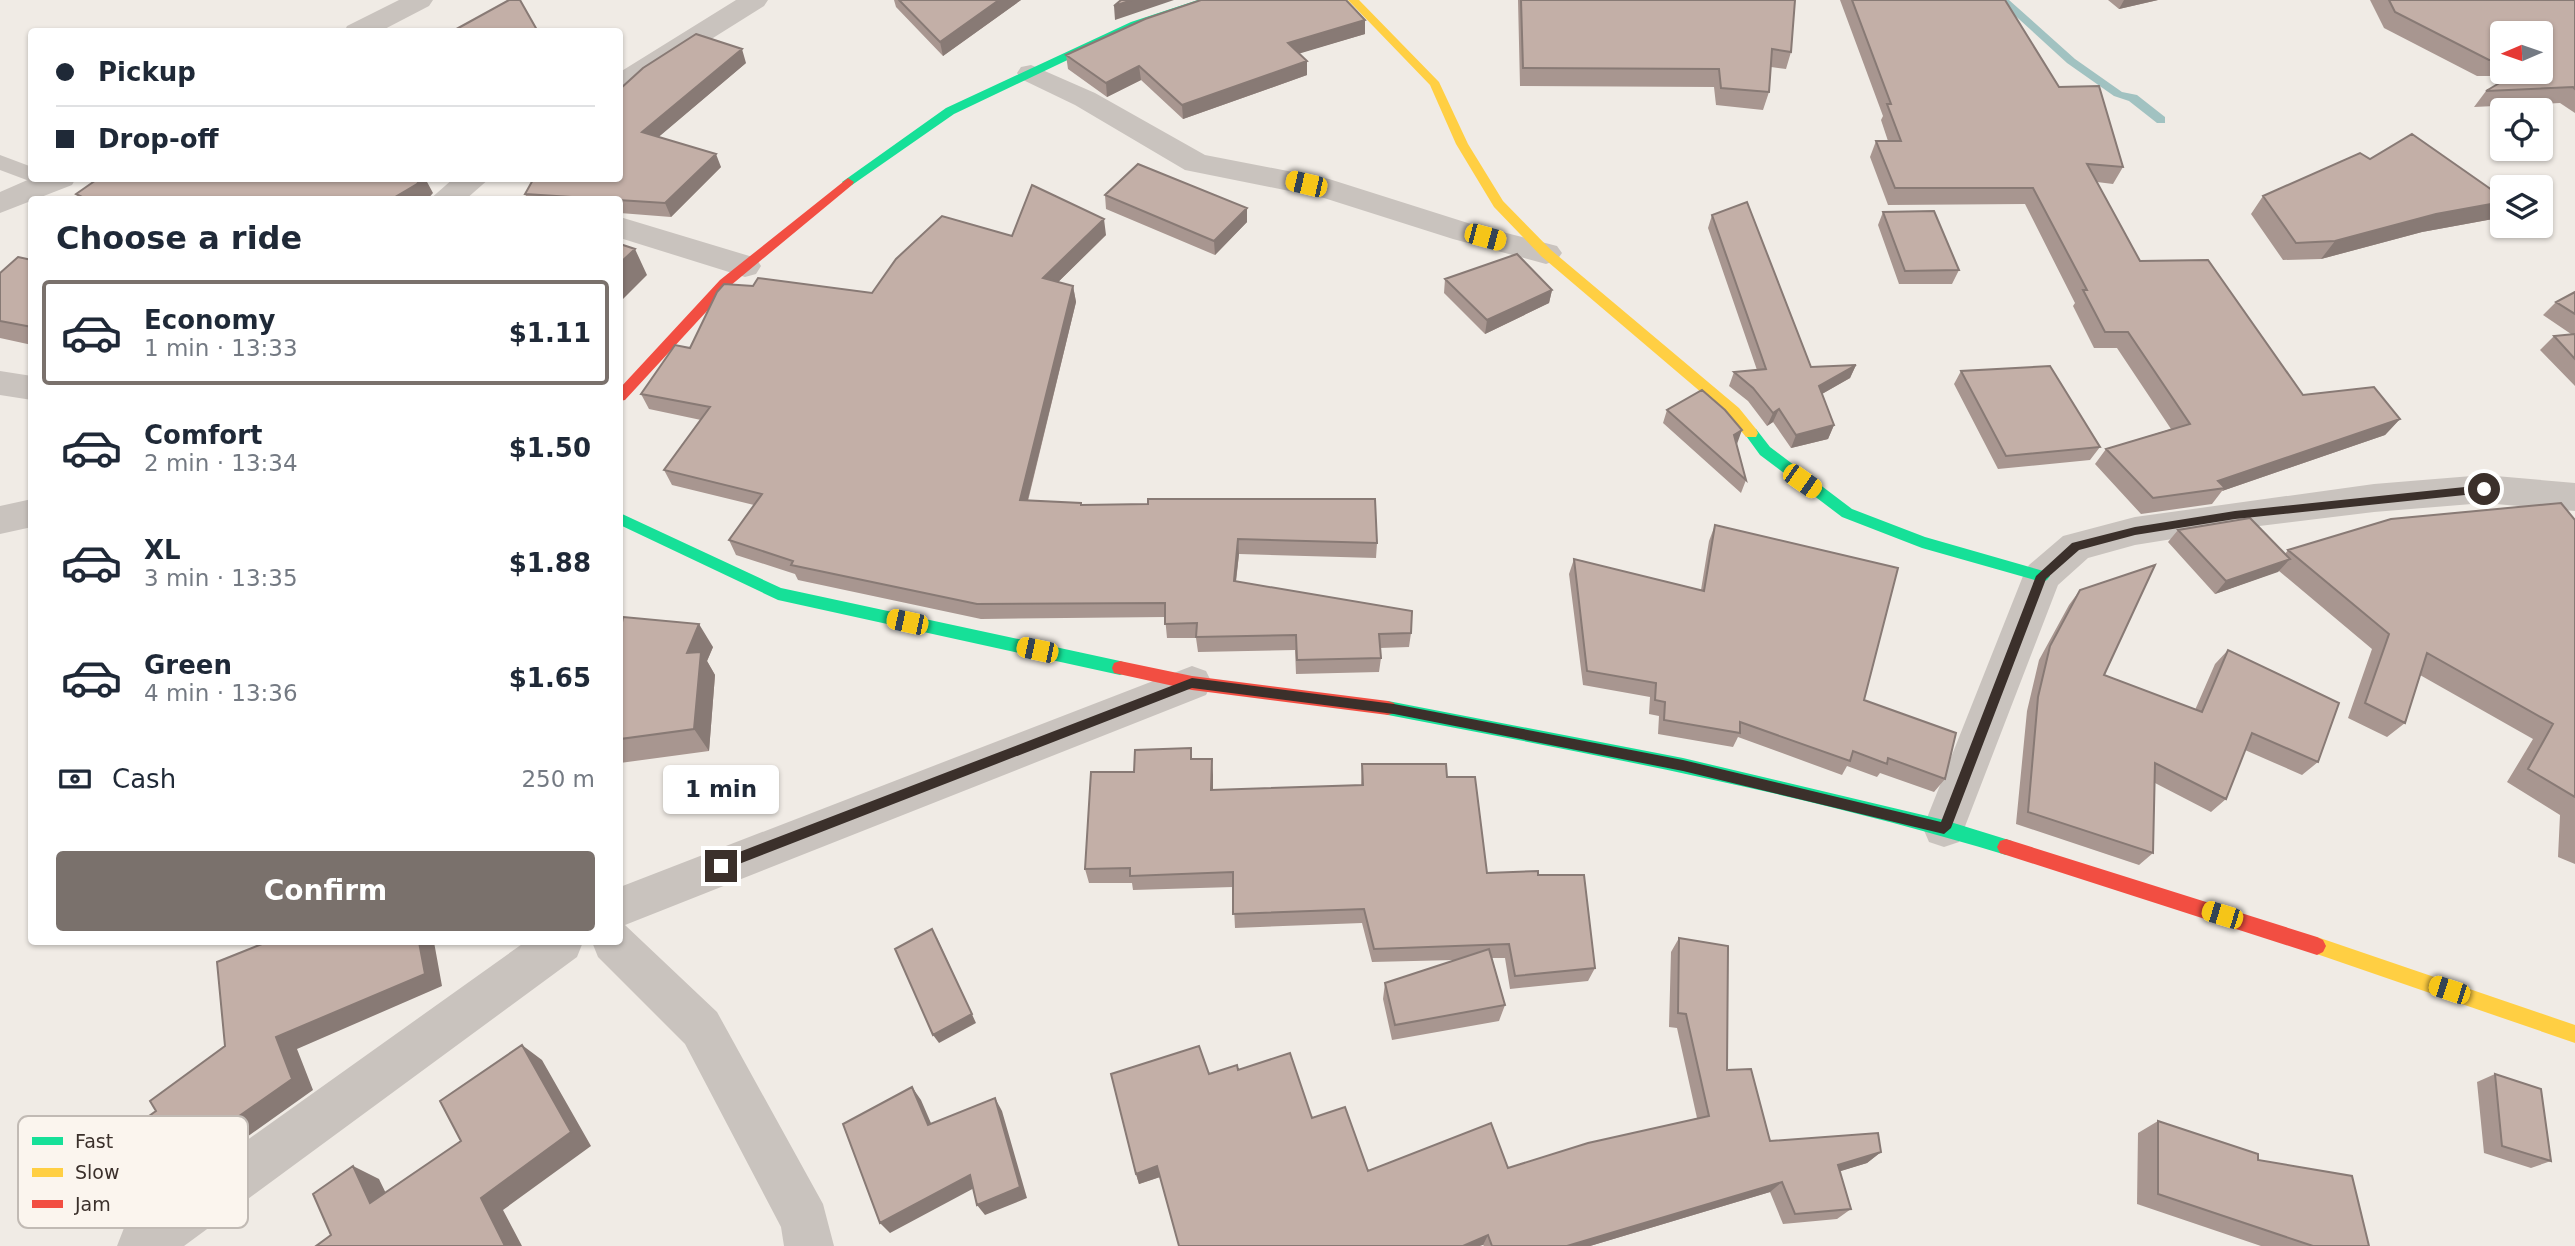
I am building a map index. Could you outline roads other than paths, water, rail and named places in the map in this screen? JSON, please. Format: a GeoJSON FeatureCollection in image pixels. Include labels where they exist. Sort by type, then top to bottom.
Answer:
{"type":"FeatureCollection","features":[{"type":"Feature","properties":{"kind":"street"},"geometry":{"type":"LineString","coordinates":[[364,28],[420,0]]}},
{"type":"Feature","properties":{"kind":"street"},"geometry":{"type":"LineString","coordinates":[[623,82],[755,0]]}},
{"type":"Feature","properties":{"kind":"street"},"geometry":{"type":"LineString","coordinates":[[623,393],[725,283],[844,185],[950,111],[1135,24],[1209,0]]}},
{"type":"Feature","properties":{"kind":"street"},"geometry":{"type":"LineString","coordinates":[[1353,0],[1435,84],[1462,144],[1498,204],[1546,253],[1734,412],[1765,451],[1847,513],[1922,542],[2042,576]]}},
{"type":"Feature","properties":{"kind":"street"},"geometry":{"type":"LineString","coordinates":[[1031,73],[1085,99],[1196,163],[1329,190],[1464,232],[1546,253]]}},
{"type":"Feature","properties":{"kind":"street"},"geometry":{"type":"LineString","coordinates":[[0,203],[40,182]]}},
{"type":"Feature","properties":{"kind":"street"},"geometry":{"type":"LineString","coordinates":[[623,228],[745,266]]}},
{"type":"Feature","properties":{"kind":"street"},"geometry":{"type":"LineString","coordinates":[[0,383],[28,387]]}},
{"type":"Feature","properties":{"kind":"street"},"geometry":{"type":"LineString","coordinates":[[1944,828],[2042,576],[2076,546],[2135,531],[2235,515],[2484,489],[2575,497]]}},
{"type":"Feature","properties":{"kind":"street"},"geometry":{"type":"LineString","coordinates":[[0,520],[28,514]]}},
{"type":"Feature","properties":{"kind":"street"},"geometry":{"type":"LineString","coordinates":[[623,520],[778,594],[1192,683],[1394,709],[1683,765],[1944,828],[2247,922],[2575,1034]]}},
{"type":"Feature","properties":{"kind":"street"},"geometry":{"type":"LineString","coordinates":[[623,905],[1192,683]]}},
{"type":"Feature","properties":{"kind":"street"},"geometry":{"type":"LineString","coordinates":[[248,1169],[557,945]]}},
{"type":"Feature","properties":{"kind":"street"},"geometry":{"type":"LineString","coordinates":[[617,945],[701,1028],[805,1222],[809,1246]]}},
{"type":"Feature","properties":{"kind":"street"},"geometry":{"type":"LineString","coordinates":[[142,1246],[167,1228]]}},
{"type":"Feature","properties":{"kind":"lane"},"geometry":{"type":"LineString","coordinates":[[0,162],[28,172]]}},
{"type":"Feature","properties":{"kind":"waterway"},"geometry":{"type":"LineString","coordinates":[[2003,0],[2071,61],[2118,94],[2133,98],[2161,120]]}}]}
